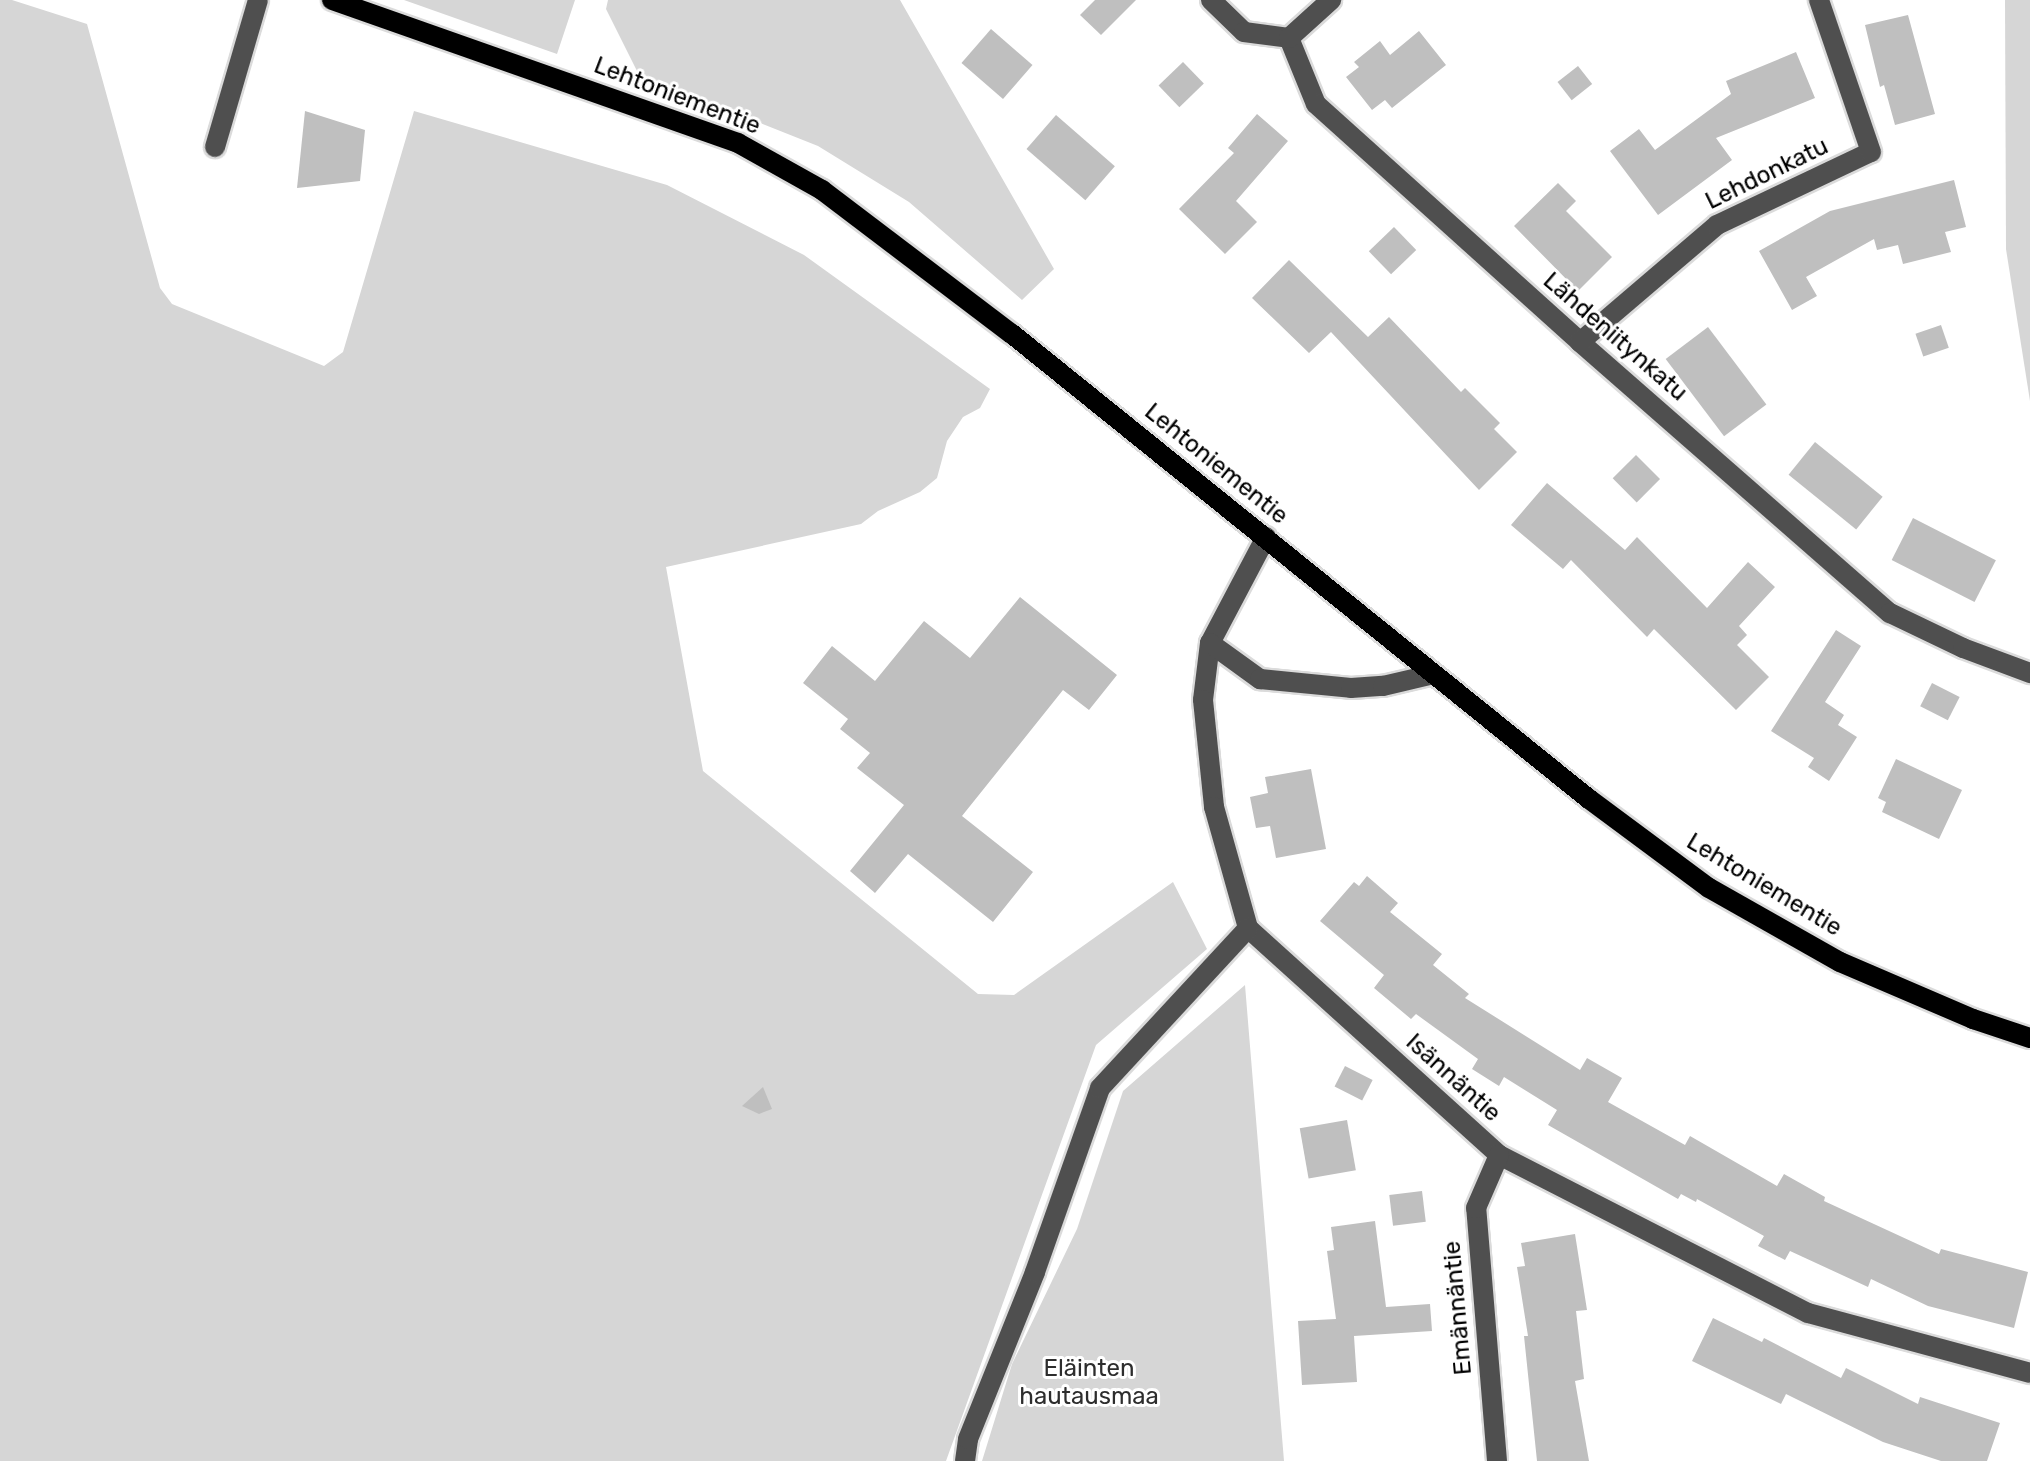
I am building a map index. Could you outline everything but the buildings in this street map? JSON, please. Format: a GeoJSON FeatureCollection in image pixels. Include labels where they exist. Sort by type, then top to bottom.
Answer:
{"type":"FeatureCollection","features":[{"type":"Feature","properties":{"kind":"main road","name":"Lehtoniementie"},"geometry":{"type":"LineString","coordinates":[[332,0],[738,143],[822,190],[1012,334],[1589,799],[1709,888],[1840,962],[1973,1019],[2030,1038]]}},
{"type":"Feature","properties":{"kind":"street"},"geometry":{"type":"LineString","coordinates":[[215,147],[258,0]]}},
{"type":"Feature","properties":{"kind":"street"},"geometry":{"type":"LineString","coordinates":[[1211,0],[1244,32],[1289,38],[1331,0]]}},
{"type":"Feature","properties":{"kind":"street","name":"Lehdonkatu"},"geometry":{"type":"LineString","coordinates":[[1580,342],[1717,225],[1871,152],[1819,0]]}},
{"type":"Feature","properties":{"kind":"street","name":"Lähdeniitynkatu"},"geometry":{"type":"LineString","coordinates":[[1289,38],[1316,104],[1580,342],[1890,613],[1963,648],[2030,673]]}},
{"type":"Feature","properties":{"kind":"street"},"geometry":{"type":"LineString","coordinates":[[965,1461],[968,1439],[1035,1272],[1100,1088],[1248,928],[1214,807],[1203,700],[1210,643],[1266,537]]}},
{"type":"Feature","properties":{"kind":"street"},"geometry":{"type":"LineString","coordinates":[[1210,643],[1260,679],[1351,688],[1383,686],[1434,674]]}},
{"type":"Feature","properties":{"kind":"street","name":"Isännäntie"},"geometry":{"type":"LineString","coordinates":[[1248,928],[1499,1155],[1808,1313],[2030,1373]]}},
{"type":"Feature","properties":{"kind":"street","name":"Emännäntie"},"geometry":{"type":"LineString","coordinates":[[1497,1461],[1476,1208],[1499,1155]]}},
{"type":"Feature","properties":{"kind":"green space"},"geometry":{"type":"Polygon","coordinates":[[[0,0],[12,0],[87,24],[160,288],[172,304],[324,366],[343,352],[414,111],[667,185],[804,255],[990,389],[980,408],[963,417],[947,441],[937,478],[920,492],[878,511],[861,524],[666,567],[703,771],[978,994],[1014,995],[1173,882],[1207,949],[1096,1045],[946,1461],[0,1461],[0,0]]]}},
{"type":"Feature","properties":{"kind":"green space"},"geometry":{"type":"Polygon","coordinates":[[[404,0],[575,0],[557,54],[404,0]]]}},
{"type":"Feature","properties":{"kind":"green space"},"geometry":{"type":"Polygon","coordinates":[[[608,0],[900,0],[1054,269],[1022,300],[909,202],[818,146],[639,75],[606,9],[608,0]]]}},
{"type":"Feature","properties":{"kind":"green space"},"geometry":{"type":"Polygon","coordinates":[[[2005,0],[2030,0],[2030,401],[2006,249],[2005,0]]]}},
{"type":"Feature","properties":{"kind":"green space","name":"Eläinten hautausmaa"},"geometry":{"type":"Polygon","coordinates":[[[1245,985],[1284,1461],[982,1461],[1012,1364],[1077,1229],[1123,1091],[1245,985]]]}}]}
